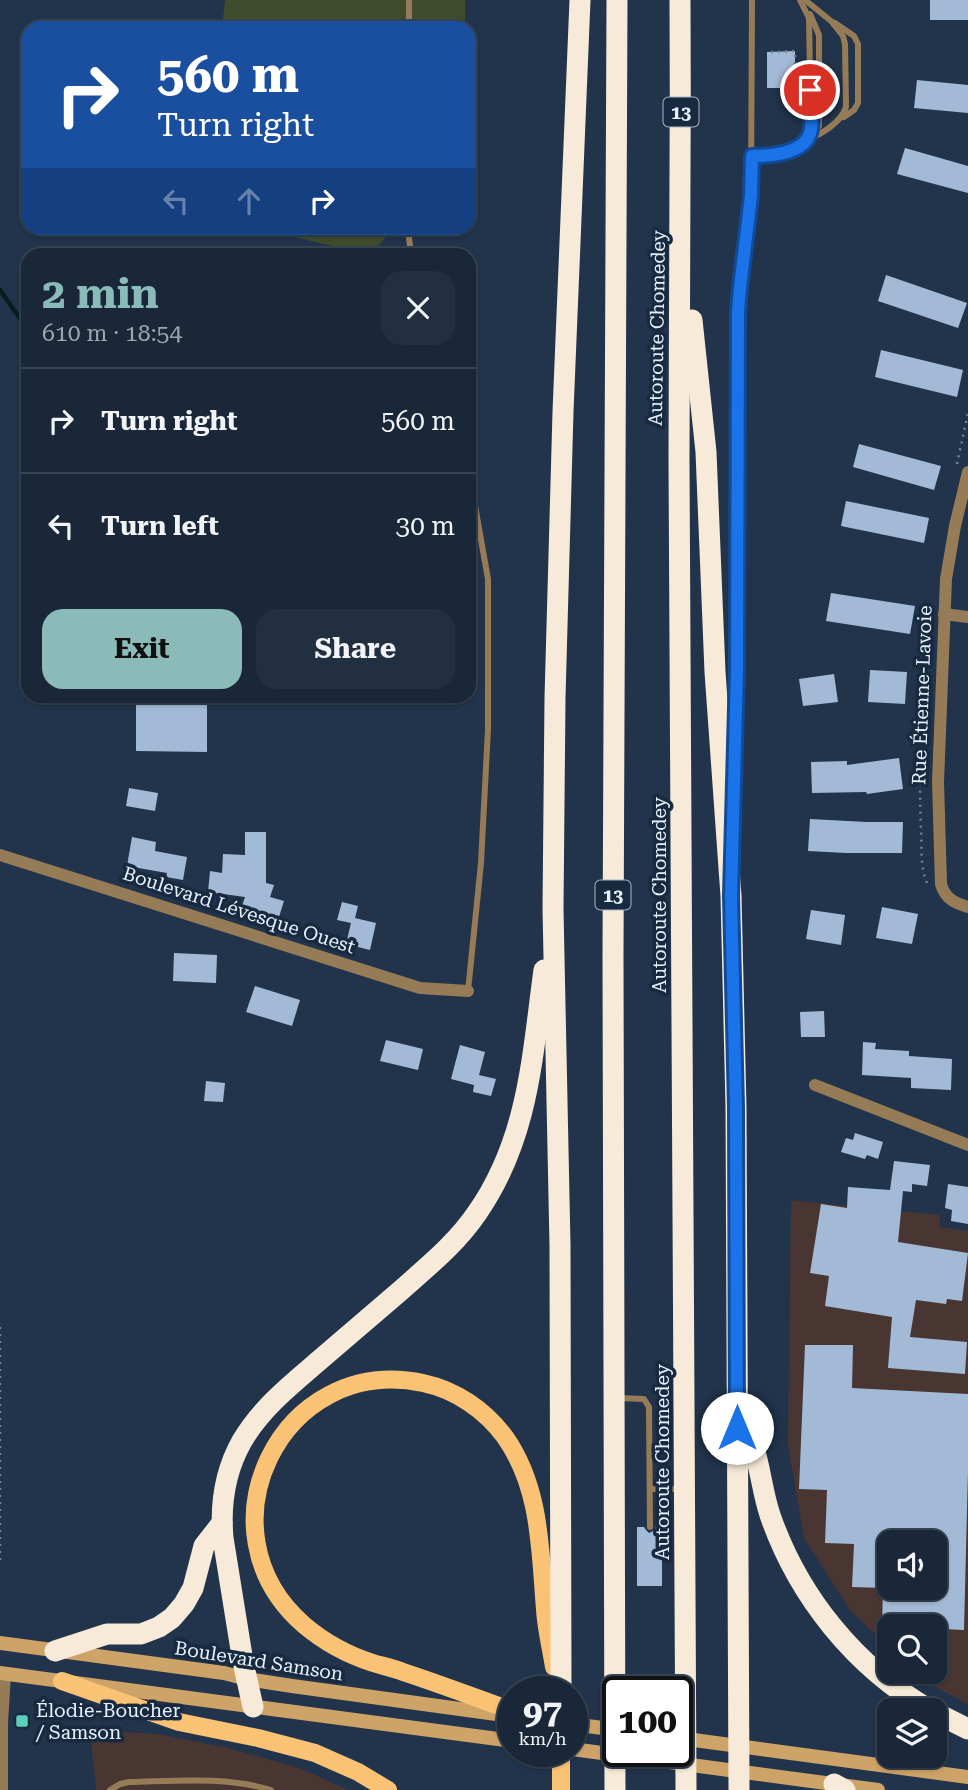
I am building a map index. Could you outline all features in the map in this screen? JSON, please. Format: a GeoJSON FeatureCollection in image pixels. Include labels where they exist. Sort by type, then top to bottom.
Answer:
{"type":"FeatureCollection","features":[{"type":"Feature","properties":{"kind":"highway"},"geometry":{"type":"LineString","coordinates":[[560,1676],[561,1245],[553,909],[555,637],[580,0]]}},
{"type":"Feature","properties":{"kind":"highway","name":"13"},"geometry":{"type":"LineString","coordinates":[[615,1790],[613,955],[617,0]]}},
{"type":"Feature","properties":{"kind":"highway","name":"Autoroute Chomedey"},"geometry":{"type":"LineString","coordinates":[[680,0],[679,470],[686,1790]]}},
{"type":"Feature","properties":{"kind":"highway"},"geometry":{"type":"LineString","coordinates":[[681,224],[706,452],[715,673],[731,896],[737,1121],[739,1790]]}},
{"type":"Feature","properties":{"kind":"highway"},"geometry":{"type":"LineString","coordinates":[[253,1707],[222,1523],[223,1494],[231,1465],[242,1441],[257,1420],[289,1386],[444,1253],[486,1200],[516,1135],[528,1090],[553,909]]}},
{"type":"Feature","properties":{"kind":"highway"},"geometry":{"type":"LineString","coordinates":[[737,1401],[755,1451],[769,1514],[785,1553],[805,1589],[852,1649],[913,1698]]}},
{"type":"Feature","properties":{"kind":"highway"},"geometry":{"type":"LineString","coordinates":[[55,1651],[107,1634],[141,1634],[172,1618],[193,1588],[204,1546],[222,1523]]}},
{"type":"Feature","properties":{"kind":"highway"},"geometry":{"type":"LineString","coordinates":[[947,1718],[968,1729]]}},
{"type":"Feature","properties":{"kind":"main road"},"geometry":{"type":"LineString","coordinates":[[497,1707],[345,1652],[304,1625],[287,1608],[274,1589],[259,1556],[254,1531],[258,1486],[266,1463],[285,1431],[329,1394],[350,1386],[373,1382],[420,1382],[465,1400],[486,1416],[504,1436],[524,1474],[534,1504],[541,1545],[545,1613],[557,1676]]}},
{"type":"Feature","properties":{"kind":"main road"},"geometry":{"type":"LineString","coordinates":[[62,1681],[179,1722],[314,1753],[358,1772],[388,1790]]}},
{"type":"Feature","properties":{"kind":"main road"},"geometry":{"type":"LineString","coordinates":[[561,1767],[561,1790]]}},
{"type":"Feature","properties":{"kind":"street","name":"Rue Étienne-Lavoie"},"geometry":{"type":"LineString","coordinates":[[968,472],[946,579],[938,782],[939,875],[943,892],[957,904],[968,907]]}},
{"type":"Feature","properties":{"kind":"street"},"geometry":{"type":"LineString","coordinates":[[944,614],[968,617]]}},
{"type":"Feature","properties":{"kind":"street","name":"Boulevard Lévesque Ouest"},"geometry":{"type":"LineString","coordinates":[[0,855],[421,988],[468,991]]}},
{"type":"Feature","properties":{"kind":"street"},"geometry":{"type":"LineString","coordinates":[[815,1086],[968,1145]]}},
{"type":"Feature","properties":{"kind":"street","name":"Boulevard Samson"},"geometry":{"type":"LineString","coordinates":[[0,1643],[224,1673],[247,1679],[497,1711]]}},
{"type":"Feature","properties":{"kind":"street"},"geometry":{"type":"LineString","coordinates":[[2,1790],[3,1673],[497,1739]]}},
{"type":"Feature","properties":{"kind":"street"},"geometry":{"type":"LineString","coordinates":[[693,1740],[968,1777]]}},
{"type":"Feature","properties":{"kind":"street"},"geometry":{"type":"LineString","coordinates":[[588,1751],[878,1790]]}},
{"type":"Feature","properties":{"kind":"lane"},"geometry":{"type":"LineString","coordinates":[[409,0],[409,21]]}},
{"type":"Feature","properties":{"kind":"lane"},"geometry":{"type":"LineString","coordinates":[[733,803],[737,656],[738,312],[751,196],[752,0]]}},
{"type":"Feature","properties":{"kind":"lane"},"geometry":{"type":"LineString","coordinates":[[752,156],[780,154],[800,145],[854,110],[858,103],[857,40],[849,31],[802,0]]}},
{"type":"Feature","properties":{"kind":"lane"},"geometry":{"type":"LineString","coordinates":[[800,145],[811,132],[809,18],[802,0]]}},
{"type":"Feature","properties":{"kind":"lane"},"geometry":{"type":"LineString","coordinates":[[831,21],[843,36],[845,44],[846,107],[842,116],[831,126]]}},
{"type":"Feature","properties":{"kind":"lane"},"geometry":{"type":"LineString","coordinates":[[468,991],[481,863],[488,729],[488,579],[476,511]]}},
{"type":"Feature","properties":{"kind":"lane"},"geometry":{"type":"LineString","coordinates":[[731,896],[733,816]]}},
{"type":"Feature","properties":{"kind":"lane"},"geometry":{"type":"LineString","coordinates":[[614,1398],[644,1399],[649,1407],[650,1527]]}},
{"type":"Feature","properties":{"kind":"lane"},"geometry":{"type":"LineString","coordinates":[[650,1489],[686,1489]]}},
{"type":"Feature","properties":{"kind":"lane"},"geometry":{"type":"LineString","coordinates":[[110,1790],[129,1782],[199,1781],[244,1783],[271,1790]]}},
{"type":"Feature","properties":{"kind":"path"},"geometry":{"type":"LineString","coordinates":[[771,52],[795,51],[795,69]]}},
{"type":"Feature","properties":{"kind":"path"},"geometry":{"type":"LineString","coordinates":[[0,1327],[0,1560]]}},
{"type":"Feature","properties":{"kind":"shaded area"},"geometry":{"type":"Polygon","coordinates":[[[791,1200],[939,1215],[940,1227],[968,1231],[968,1704],[929,1684],[947,1684],[947,1614],[877,1614],[877,1636],[850,1610],[804,1538],[788,1445],[791,1200]]]}},
{"type":"Feature","properties":{"kind":"shaded area"},"geometry":{"type":"Polygon","coordinates":[[[90,1730],[158,1734],[228,1748],[297,1767],[348,1790],[96,1790],[90,1730]]]}},
{"type":"Feature","properties":{"kind":"green space"},"geometry":{"type":"Polygon","coordinates":[[[225,0],[465,0],[465,21],[223,21],[225,0]]]}},
{"type":"Feature","properties":{"kind":"green space"},"geometry":{"type":"Polygon","coordinates":[[[287,235],[388,235],[376,248],[341,248],[287,235]]]}},
{"type":"Feature","properties":{"kind":"building"},"geometry":{"type":"Polygon","coordinates":[[[930,0],[968,0],[968,20],[930,20],[930,0]]]}},
{"type":"Feature","properties":{"kind":"building"},"geometry":{"type":"Polygon","coordinates":[[[795,51],[795,88],[767,88],[767,52],[795,51]]]}},
{"type":"Feature","properties":{"kind":"building"},"geometry":{"type":"Polygon","coordinates":[[[917,80],[968,85],[968,113],[914,108],[917,80]]]}},
{"type":"Feature","properties":{"kind":"building"},"geometry":{"type":"Polygon","coordinates":[[[905,148],[968,166],[968,193],[897,174],[905,148]]]}},
{"type":"Feature","properties":{"kind":"building"},"geometry":{"type":"Polygon","coordinates":[[[886,275],[967,303],[958,328],[878,301],[886,275]]]}},
{"type":"Feature","properties":{"kind":"building"},"geometry":{"type":"Polygon","coordinates":[[[881,350],[963,370],[957,397],[875,377],[881,350]]]}},
{"type":"Feature","properties":{"kind":"building"},"geometry":{"type":"Polygon","coordinates":[[[859,444],[941,466],[934,490],[853,467],[859,444]]]}},
{"type":"Feature","properties":{"kind":"building"},"geometry":{"type":"Polygon","coordinates":[[[846,501],[929,518],[924,543],[841,526],[846,501]]]}},
{"type":"Feature","properties":{"kind":"building"},"geometry":{"type":"Polygon","coordinates":[[[831,593],[915,606],[910,634],[826,621],[831,593]]]}},
{"type":"Feature","properties":{"kind":"building"},"geometry":{"type":"Polygon","coordinates":[[[870,670],[907,672],[905,704],[868,702],[870,670]]]}},
{"type":"Feature","properties":{"kind":"building"},"geometry":{"type":"Polygon","coordinates":[[[834,674],[838,702],[803,706],[799,679],[834,674]]]}},
{"type":"Feature","properties":{"kind":"building"},"geometry":{"type":"Polygon","coordinates":[[[136,703],[207,703],[207,752],[136,751],[136,703]]]}},
{"type":"Feature","properties":{"kind":"building"},"geometry":{"type":"Polygon","coordinates":[[[899,758],[903,789],[867,794],[812,793],[811,762],[847,761],[847,765],[899,758]]]}},
{"type":"Feature","properties":{"kind":"building"},"geometry":{"type":"Polygon","coordinates":[[[129,788],[158,793],[155,811],[126,806],[129,788]]]}},
{"type":"Feature","properties":{"kind":"building"},"geometry":{"type":"Polygon","coordinates":[[[810,819],[903,822],[902,853],[808,851],[810,819]]]}},
{"type":"Feature","properties":{"kind":"building"},"geometry":{"type":"Polygon","coordinates":[[[245,832],[266,832],[266,883],[274,885],[270,897],[284,901],[279,917],[242,906],[245,897],[208,892],[210,871],[222,873],[223,854],[245,855],[245,832]]]}},
{"type":"Feature","properties":{"kind":"building"},"geometry":{"type":"Polygon","coordinates":[[[132,837],[156,842],[155,851],[187,857],[183,880],[166,877],[167,873],[127,866],[132,837]]]}},
{"type":"Feature","properties":{"kind":"building"},"geometry":{"type":"Polygon","coordinates":[[[342,902],[358,906],[355,918],[376,923],[370,950],[346,944],[351,923],[337,920],[342,902]]]}},
{"type":"Feature","properties":{"kind":"building"},"geometry":{"type":"Polygon","coordinates":[[[882,907],[918,914],[912,944],[876,938],[882,907]]]}},
{"type":"Feature","properties":{"kind":"building"},"geometry":{"type":"Polygon","coordinates":[[[811,910],[845,915],[841,945],[806,939],[811,910]]]}},
{"type":"Feature","properties":{"kind":"building"},"geometry":{"type":"Polygon","coordinates":[[[174,953],[217,955],[216,983],[173,981],[174,953]]]}},
{"type":"Feature","properties":{"kind":"building"},"geometry":{"type":"Polygon","coordinates":[[[255,986],[300,1000],[292,1026],[246,1012],[255,986]]]}},
{"type":"Feature","properties":{"kind":"building"},"geometry":{"type":"Polygon","coordinates":[[[824,1011],[825,1037],[801,1037],[800,1012],[824,1011]]]}},
{"type":"Feature","properties":{"kind":"building"},"geometry":{"type":"Polygon","coordinates":[[[386,1040],[423,1049],[418,1070],[380,1061],[386,1040]]]}},
{"type":"Feature","properties":{"kind":"building"},"geometry":{"type":"Polygon","coordinates":[[[863,1042],[876,1043],[875,1049],[909,1051],[909,1056],[952,1059],[951,1090],[911,1088],[911,1078],[862,1075],[863,1042]]]}},
{"type":"Feature","properties":{"kind":"building"},"geometry":{"type":"Polygon","coordinates":[[[460,1045],[485,1052],[479,1075],[496,1079],[491,1096],[473,1092],[474,1085],[451,1079],[460,1045]]]}},
{"type":"Feature","properties":{"kind":"building"},"geometry":{"type":"Polygon","coordinates":[[[206,1081],[225,1083],[223,1102],[204,1101],[206,1081]]]}},
{"type":"Feature","properties":{"kind":"building"},"geometry":{"type":"Polygon","coordinates":[[[855,1133],[883,1142],[878,1159],[867,1155],[865,1159],[841,1152],[846,1138],[853,1140],[855,1133]]]}},
{"type":"Feature","properties":{"kind":"building"},"geometry":{"type":"Polygon","coordinates":[[[894,1161],[930,1165],[927,1186],[912,1184],[912,1192],[903,1191],[898,1242],[968,1253],[962,1301],[947,1299],[946,1304],[916,1300],[910,1337],[967,1342],[965,1374],[888,1368],[892,1317],[825,1306],[829,1276],[810,1273],[821,1204],[847,1208],[848,1187],[890,1190],[894,1161]]]}},
{"type":"Feature","properties":{"kind":"building"},"geometry":{"type":"Polygon","coordinates":[[[948,1184],[968,1187],[968,1224],[951,1221],[952,1210],[945,1208],[948,1184]]]}},
{"type":"Feature","properties":{"kind":"building"},"geometry":{"type":"Polygon","coordinates":[[[805,1345],[853,1345],[852,1388],[968,1394],[964,1630],[947,1629],[947,1614],[882,1614],[883,1600],[947,1600],[947,1530],[877,1530],[877,1588],[852,1587],[854,1544],[825,1543],[827,1490],[799,1489],[805,1345]]]}},
{"type":"Feature","properties":{"kind":"building"},"geometry":{"type":"Polygon","coordinates":[[[637,1527],[644,1527],[649,1533],[656,1527],[662,1527],[662,1586],[637,1586],[637,1527]]]}},
{"type":"Feature","properties":{"kind":"waterway"},"geometry":{"type":"LineString","coordinates":[[0,290],[21,320]]}},
{"type":"Feature","properties":{"kind":"place","name":"Élodie-Boucher / Samson"},"geometry":{"type":"Point","coordinates":[22,1721]}},
{"type":"Feature","properties":{"kind":"route"},"geometry":{"type":"LineString","coordinates":[[737,1428],[736,1107],[731,896],[737,670],[738,312],[749,220],[752,156],[780,154],[806,141],[811,132],[810,90]]}}]}
